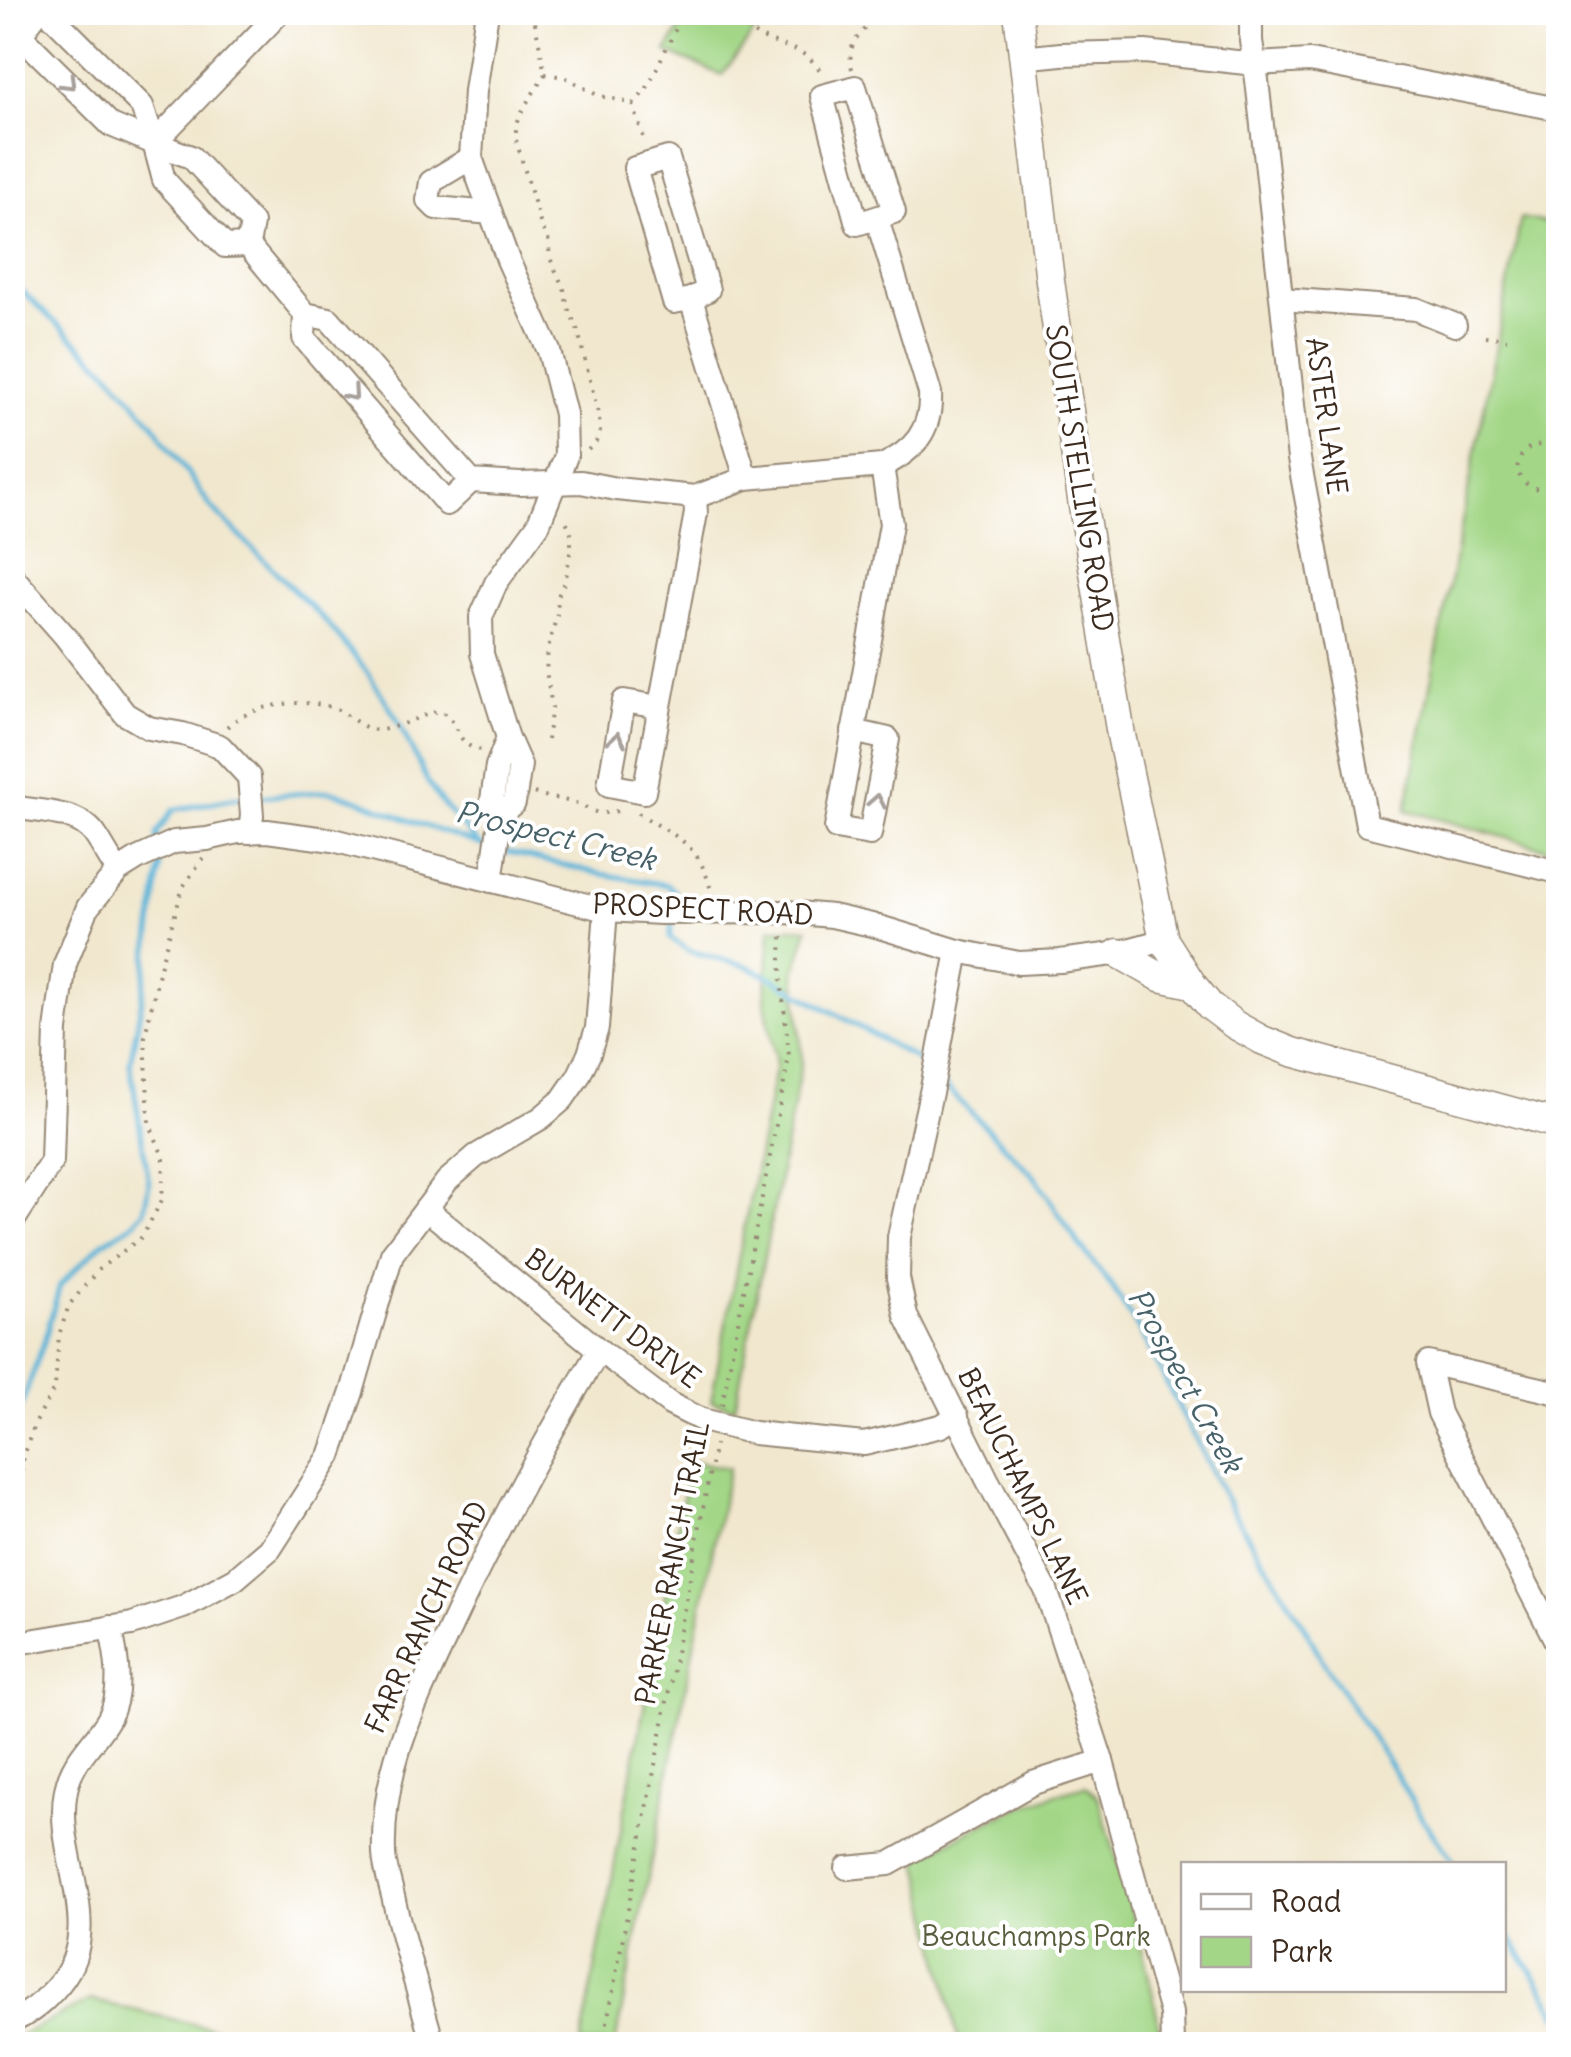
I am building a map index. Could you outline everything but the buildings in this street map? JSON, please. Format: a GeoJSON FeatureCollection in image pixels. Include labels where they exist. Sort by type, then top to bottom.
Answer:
{"type":"FeatureCollection","features":[{"type":"Feature","properties":{"kind":"main road","name":"SOUTH STELLING ROAD"},"geometry":{"type":"LineString","coordinates":[[1018,12],[1082,506],[1120,735],[1164,940]]}},
{"type":"Feature","properties":{"kind":"main road"},"geometry":{"type":"LineString","coordinates":[[1164,940],[1210,1006],[1262,1040],[1292,1052],[1558,1124]]}},
{"type":"Feature","properties":{"kind":"main road"},"geometry":{"type":"LineString","coordinates":[[1118,954],[1160,977],[1192,984]]}},
{"type":"Feature","properties":{"kind":"street"},"geometry":{"type":"LineString","coordinates":[[38,12],[20,34],[110,125],[191,157],[252,223],[248,245],[305,314],[329,318],[472,481],[580,482],[694,497],[746,478],[882,466],[901,458],[918,441],[928,421],[930,393],[877,219]]}},
{"type":"Feature","properties":{"kind":"street"},"geometry":{"type":"LineString","coordinates":[[48,12],[142,106],[164,180],[225,246],[248,245]]}},
{"type":"Feature","properties":{"kind":"street"},"geometry":{"type":"LineString","coordinates":[[154,143],[280,12]]}},
{"type":"Feature","properties":{"kind":"street"},"geometry":{"type":"LineString","coordinates":[[487,12],[475,90],[471,158],[508,260],[549,351],[565,414],[566,456],[538,525],[496,582],[482,617],[482,654],[499,745],[492,800],[501,814],[495,860]]}},
{"type":"Feature","properties":{"kind":"street","name":"ASTER LANE"},"geometry":{"type":"LineString","coordinates":[[1251,12],[1250,41],[1299,459],[1367,825],[1558,872]]}},
{"type":"Feature","properties":{"kind":"street"},"geometry":{"type":"LineString","coordinates":[[1022,58],[1146,52],[1255,64],[1310,61],[1558,108]]}},
{"type":"Feature","properties":{"kind":"street"},"geometry":{"type":"LineString","coordinates":[[856,87],[894,212],[877,219],[857,224],[822,96],[856,87]]}},
{"type":"Feature","properties":{"kind":"street"},"geometry":{"type":"LineString","coordinates":[[471,158],[431,182],[428,200],[436,208],[491,212]]}},
{"type":"Feature","properties":{"kind":"street"},"geometry":{"type":"LineString","coordinates":[[668,158],[708,290],[691,299],[674,302],[635,168],[668,158]]}},
{"type":"Feature","properties":{"kind":"street"},"geometry":{"type":"LineString","coordinates":[[691,299],[746,478]]}},
{"type":"Feature","properties":{"kind":"street"},"geometry":{"type":"LineString","coordinates":[[1282,299],[1416,308],[1456,325]]}},
{"type":"Feature","properties":{"kind":"street"},"geometry":{"type":"LineString","coordinates":[[305,314],[304,338],[447,504],[472,481]]}},
{"type":"Feature","properties":{"kind":"street"},"geometry":{"type":"LineString","coordinates":[[853,731],[891,524],[882,466]]}},
{"type":"Feature","properties":{"kind":"street"},"geometry":{"type":"LineString","coordinates":[[659,708],[696,512],[694,497]]}},
{"type":"Feature","properties":{"kind":"street"},"geometry":{"type":"LineString","coordinates":[[12,576],[66,636],[125,714],[149,728],[220,746],[249,777],[251,811]]}},
{"type":"Feature","properties":{"kind":"street"},"geometry":{"type":"LineString","coordinates":[[12,807],[76,818],[95,833],[118,872]]}},
{"type":"Feature","properties":{"kind":"street","name":"PROSPECT ROAD"},"geometry":{"type":"LineString","coordinates":[[12,1223],[52,1161],[56,1030],[65,964],[88,907],[118,872],[138,858],[174,842],[238,832],[251,811],[267,831],[495,860],[606,910],[832,916],[958,951],[1020,963],[1118,954],[1164,940]]}},
{"type":"Feature","properties":{"kind":"street"},"geometry":{"type":"LineString","coordinates":[[12,1644],[132,1624],[183,1607],[235,1579],[270,1549],[330,1456],[392,1254],[447,1181],[476,1156],[541,1118],[562,1100],[578,1076],[597,1028],[606,910]]}},
{"type":"Feature","properties":{"kind":"street","name":"BEAUCHAMPS LANE"},"geometry":{"type":"LineString","coordinates":[[958,951],[899,1238],[898,1278],[906,1316],[1046,1590],[1102,1761],[1171,2012],[1172,2044]]}},
{"type":"Feature","properties":{"kind":"street","name":"BURNETT DRIVE"},"geometry":{"type":"LineString","coordinates":[[426,1209],[670,1404],[702,1420],[754,1433],[864,1444],[941,1426],[957,1416]]}},
{"type":"Feature","properties":{"kind":"street","name":"FARR RANCH ROAD"},"geometry":{"type":"LineString","coordinates":[[433,2044],[384,1858],[385,1806],[394,1758],[412,1709],[468,1590],[536,1456],[600,1350]]}},
{"type":"Feature","properties":{"kind":"street"},"geometry":{"type":"LineString","coordinates":[[1558,1393],[1428,1363],[1439,1413],[1558,1645]]}},
{"type":"Feature","properties":{"kind":"street"},"geometry":{"type":"LineString","coordinates":[[12,2021],[30,2014],[50,1995],[67,1974],[78,1947],[80,1918],[64,1820],[66,1788],[81,1754],[110,1716],[117,1684],[110,1627]]}},
{"type":"Feature","properties":{"kind":"street"},"geometry":{"type":"LineString","coordinates":[[847,1868],[889,1864],[1033,1783],[1102,1761]]}},
{"type":"Feature","properties":{"kind":"path"},"geometry":{"type":"LineString","coordinates":[[533,12],[545,74],[515,128],[542,229],[548,237],[550,258],[578,331],[598,416],[600,432],[596,442],[581,451]]}},
{"type":"Feature","properties":{"kind":"path"},"geometry":{"type":"LineString","coordinates":[[632,104],[646,90],[684,12]]}},
{"type":"Feature","properties":{"kind":"path"},"geometry":{"type":"LineString","coordinates":[[730,12],[750,31],[797,48],[816,62],[827,80]]}},
{"type":"Feature","properties":{"kind":"path"},"geometry":{"type":"LineString","coordinates":[[852,74],[852,43],[870,23],[874,12]]}},
{"type":"Feature","properties":{"kind":"path"},"geometry":{"type":"LineString","coordinates":[[545,74],[564,78],[596,95],[632,104]]}},
{"type":"Feature","properties":{"kind":"path"},"geometry":{"type":"LineString","coordinates":[[632,104],[646,146]]}},
{"type":"Feature","properties":{"kind":"path"},"geometry":{"type":"LineString","coordinates":[[1485,336],[1507,340]]}},
{"type":"Feature","properties":{"kind":"path"},"geometry":{"type":"LineString","coordinates":[[1557,490],[1531,488],[1517,470],[1520,455],[1532,445],[1547,445],[1558,454]]}},
{"type":"Feature","properties":{"kind":"path"},"geometry":{"type":"LineString","coordinates":[[1547,488],[1558,479]]}},
{"type":"Feature","properties":{"kind":"path"},"geometry":{"type":"LineString","coordinates":[[547,740],[552,707],[546,672],[548,648],[572,547],[563,508]]}},
{"type":"Feature","properties":{"kind":"path"},"geometry":{"type":"LineString","coordinates":[[223,730],[236,718],[272,706],[320,705],[379,730],[440,710],[450,716],[468,748],[499,745]]}},
{"type":"Feature","properties":{"kind":"path"},"geometry":{"type":"LineString","coordinates":[[534,793],[603,814],[634,810],[694,849],[711,891]]}},
{"type":"Feature","properties":{"kind":"path"},"geometry":{"type":"LineString","coordinates":[[12,1500],[21,1487],[23,1455],[55,1388],[59,1336],[69,1305],[100,1269],[142,1237],[162,1200],[164,1158],[150,1122],[145,1036],[182,886],[202,860],[208,838]]}},
{"type":"Feature","properties":{"kind":"path","name":"PARKER RANCH TRAIL"},"geometry":{"type":"LineString","coordinates":[[603,2044],[789,1057],[786,1010],[780,990],[786,912]]}},
{"type":"Feature","properties":{"kind":"green space"},"geometry":{"type":"Polygon","coordinates":[[[690,12],[712,13],[755,31],[722,75],[666,52],[690,12]]]}},
{"type":"Feature","properties":{"kind":"green space"},"geometry":{"type":"Polygon","coordinates":[[[1521,218],[1558,225],[1558,852],[1406,810],[1521,218]]]}},
{"type":"Feature","properties":{"kind":"green space"},"geometry":{"type":"Polygon","coordinates":[[[770,928],[808,928],[795,972],[802,1060],[735,1408],[711,1401],[776,1063],[765,1003],[770,928]]]}},
{"type":"Feature","properties":{"kind":"green space"},"geometry":{"type":"Polygon","coordinates":[[[690,1461],[729,1468],[615,2044],[581,2044],[690,1461]]]}},
{"type":"Feature","properties":{"kind":"green space","name":"Beauchamps Park"},"geometry":{"type":"Polygon","coordinates":[[[1086,1786],[1098,1797],[1150,1981],[1162,2044],[959,2044],[918,1859],[1020,1807],[1086,1786]]]}},
{"type":"Feature","properties":{"kind":"green space"},"geometry":{"type":"Polygon","coordinates":[[[90,2000],[280,2044],[13,2044],[13,2039],[90,2000]]]}},
{"type":"Feature","properties":{"kind":"waterway"},"geometry":{"type":"LineString","coordinates":[[12,282],[109,372],[154,425],[211,507],[328,624],[384,698],[440,801],[477,842]]}},
{"type":"Feature","properties":{"kind":"waterway","name":"Prospect Creek"},"geometry":{"type":"LineString","coordinates":[[258,797],[329,791],[487,847]]}},
{"type":"Feature","properties":{"kind":"waterway","name":"Prospect Creek"},"geometry":{"type":"LineString","coordinates":[[158,844],[157,834],[173,810],[242,797]]}},
{"type":"Feature","properties":{"kind":"waterway","name":"Prospect Creek"},"geometry":{"type":"LineString","coordinates":[[503,851],[667,885],[674,891],[674,907]]}},
{"type":"Feature","properties":{"kind":"waterway","name":"Prospect Creek"},"geometry":{"type":"LineString","coordinates":[[12,1431],[60,1285],[102,1243],[130,1226],[144,1211],[149,1183],[130,1063],[142,999],[159,855]]}},
{"type":"Feature","properties":{"kind":"waterway","name":"Prospect Creek"},"geometry":{"type":"LineString","coordinates":[[673,918],[670,938],[689,951],[745,965],[770,977],[927,1067]]}},
{"type":"Feature","properties":{"kind":"waterway","name":"Prospect Creek"},"geometry":{"type":"LineString","coordinates":[[941,1082],[1035,1177],[1111,1285],[1141,1333],[1232,1511],[1324,1663],[1454,1862]]}},
{"type":"Feature","properties":{"kind":"waterway","name":"Prospect Creek"},"geometry":{"type":"LineString","coordinates":[[1506,1932],[1558,2016]]}}]}
